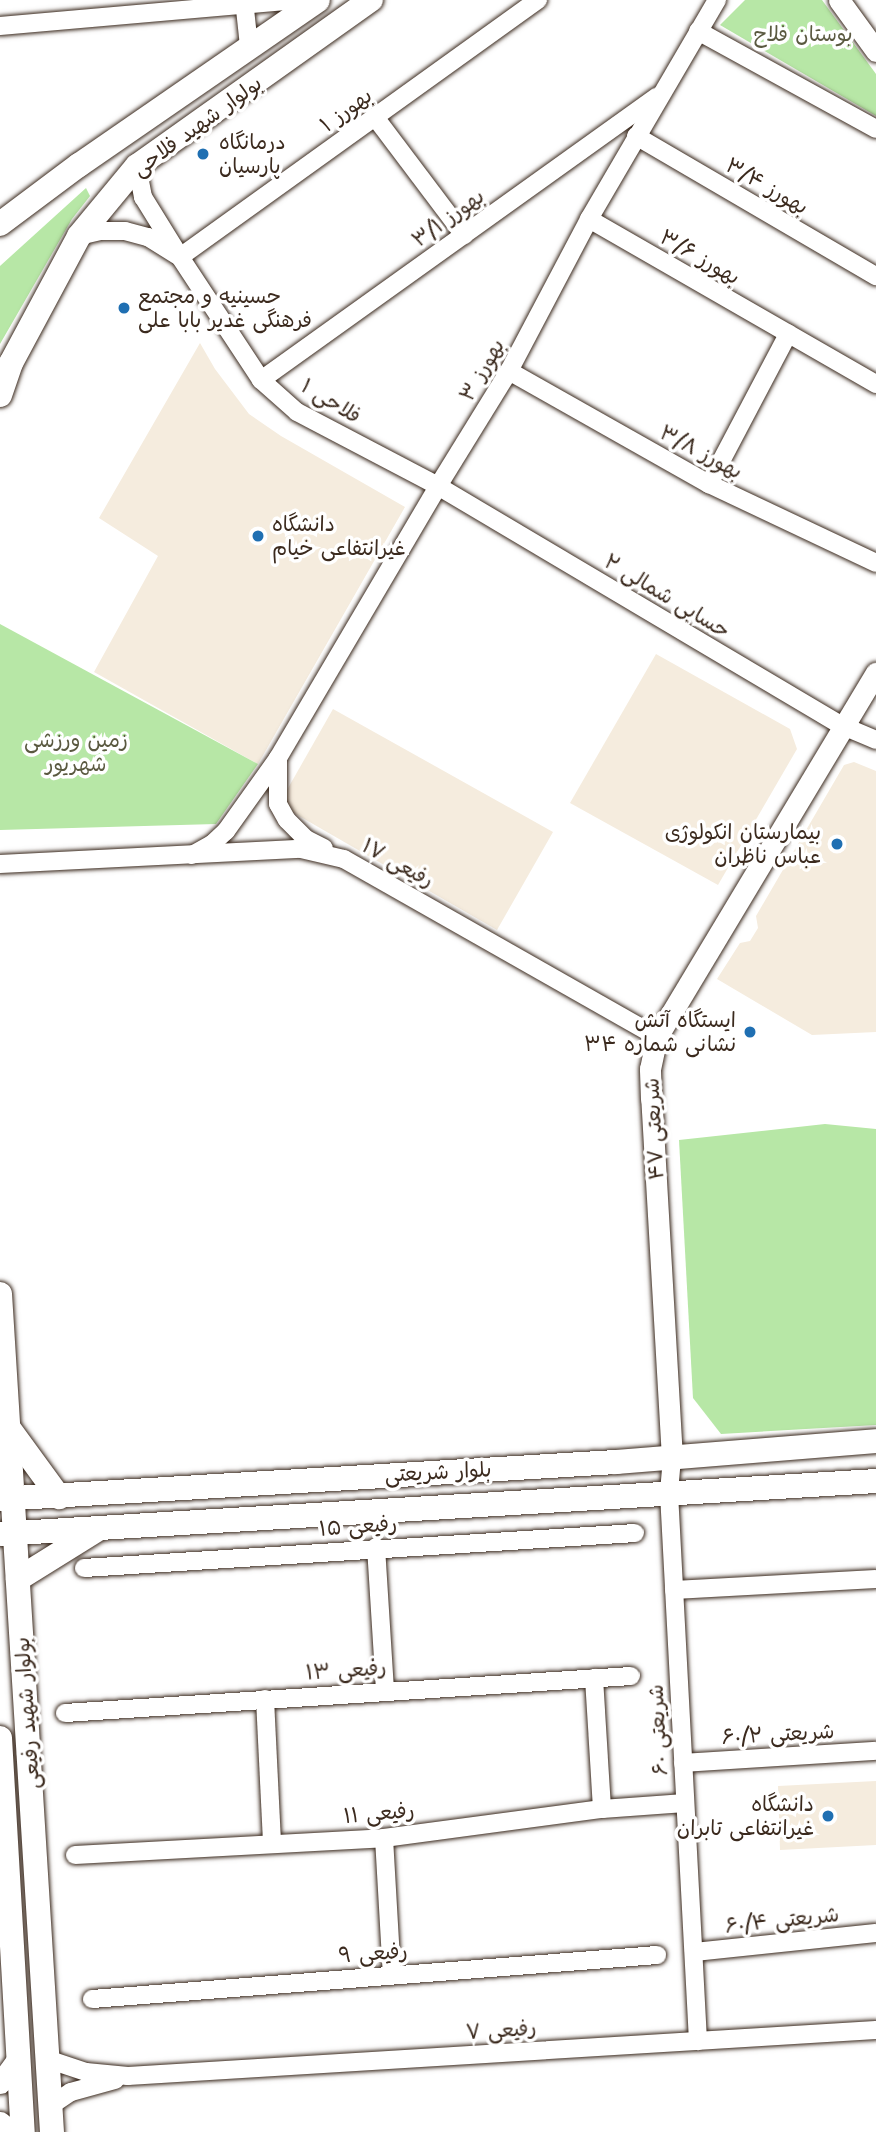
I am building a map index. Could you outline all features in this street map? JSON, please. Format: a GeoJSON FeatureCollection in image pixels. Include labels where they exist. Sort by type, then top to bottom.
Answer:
{"type":"FeatureCollection","features":[{"type":"Feature","properties":{"kind":"main road","name":"بولوار شهید فلاحی"},"geometry":{"type":"LineString","coordinates":[[0,224],[249,46],[318,0]]}},
{"type":"Feature","properties":{"kind":"main road","name":"بولوار شهید فلاحی"},"geometry":{"type":"LineString","coordinates":[[0,395],[10,363],[79,236],[137,166],[371,0]]}},
{"type":"Feature","properties":{"kind":"main road","name":"بولوار شهید رفیعی"},"geometry":{"type":"LineString","coordinates":[[0,1294],[7,1426],[8,1534],[18,1579],[52,2132]]}},
{"type":"Feature","properties":{"kind":"main road"},"geometry":{"type":"LineString","coordinates":[[7,1426],[59,1497]]}},
{"type":"Feature","properties":{"kind":"main road","name":"بلوار شریعتی"},"geometry":{"type":"LineString","coordinates":[[7,1499],[672,1458],[876,1441]]}},
{"type":"Feature","properties":{"kind":"main road","name":"بلوار شریعتی"},"geometry":{"type":"LineString","coordinates":[[8,1534],[876,1481]]}},
{"type":"Feature","properties":{"kind":"main road"},"geometry":{"type":"LineString","coordinates":[[18,1579],[96,1530]]}},
{"type":"Feature","properties":{"kind":"main road","name":"بولوار شهید رفیعی"},"geometry":{"type":"LineString","coordinates":[[0,1738],[23,2132]]}},
{"type":"Feature","properties":{"kind":"street"},"geometry":{"type":"LineString","coordinates":[[0,26],[297,0]]}},
{"type":"Feature","properties":{"kind":"street","name":"بهورز ۱"},"geometry":{"type":"LineString","coordinates":[[180,257],[538,0]]}},
{"type":"Feature","properties":{"kind":"street","name":"بهورز ۳"},"geometry":{"type":"LineString","coordinates":[[192,855],[212,844],[226,831],[278,758],[509,371],[589,219],[717,0]]}},
{"type":"Feature","properties":{"kind":"street"},"geometry":{"type":"LineString","coordinates":[[839,0],[876,51]]}},
{"type":"Feature","properties":{"kind":"street"},"geometry":{"type":"LineString","coordinates":[[244,3],[249,46]]}},
{"type":"Feature","properties":{"kind":"street"},"geometry":{"type":"LineString","coordinates":[[698,31],[876,129]]}},
{"type":"Feature","properties":{"kind":"street","name":"بهورز ۳/۱"},"geometry":{"type":"LineString","coordinates":[[261,380],[662,93]]}},
{"type":"Feature","properties":{"kind":"street"},"geometry":{"type":"LineString","coordinates":[[375,117],[464,235]]}},
{"type":"Feature","properties":{"kind":"street","name":"بهورز ۳/۴"},"geometry":{"type":"LineString","coordinates":[[636,136],[876,276]]}},
{"type":"Feature","properties":{"kind":"street","name":"فلاحی ۱"},"geometry":{"type":"LineString","coordinates":[[137,166],[143,197],[261,380],[297,412],[438,486]]}},
{"type":"Feature","properties":{"kind":"street","name":"بهورز ۳/۶"},"geometry":{"type":"LineString","coordinates":[[589,219],[876,384]]}},
{"type":"Feature","properties":{"kind":"street","name":"فلاحی ۱"},"geometry":{"type":"LineString","coordinates":[[79,236],[100,231],[125,231],[149,237],[180,257]]}},
{"type":"Feature","properties":{"kind":"street"},"geometry":{"type":"LineString","coordinates":[[709,484],[788,334]]}},
{"type":"Feature","properties":{"kind":"street","name":"بهورز ۳/۸"},"geometry":{"type":"LineString","coordinates":[[509,371],[709,484],[876,563]]}},
{"type":"Feature","properties":{"kind":"street","name":"حسابی شمالی ۲"},"geometry":{"type":"LineString","coordinates":[[438,486],[843,726],[876,740]]}},
{"type":"Feature","properties":{"kind":"street","name":"شریعتی ۴۷"},"geometry":{"type":"LineString","coordinates":[[672,1458],[651,1099],[650,1069],[657,1037],[731,919],[876,673]]}},
{"type":"Feature","properties":{"kind":"street"},"geometry":{"type":"LineString","coordinates":[[278,758],[278,804],[287,820],[306,839],[344,859]]}},
{"type":"Feature","properties":{"kind":"street","name":"رفیعی ۱۷"},"geometry":{"type":"LineString","coordinates":[[0,864],[301,849],[344,859],[657,1037]]}},
{"type":"Feature","properties":{"kind":"street","name":"شریعتی ۶۰"},"geometry":{"type":"LineString","coordinates":[[672,1458],[669,1493],[698,2041]]}},
{"type":"Feature","properties":{"kind":"street","name":"رفیعی ۱۵"},"geometry":{"type":"LineString","coordinates":[[84,1568],[376,1547],[635,1533]]}},
{"type":"Feature","properties":{"kind":"street"},"geometry":{"type":"LineString","coordinates":[[376,1547],[385,1690]]}},
{"type":"Feature","properties":{"kind":"street"},"geometry":{"type":"LineString","coordinates":[[674,1590],[876,1579]]}},
{"type":"Feature","properties":{"kind":"street","name":"رفیعی ۱۳"},"geometry":{"type":"LineString","coordinates":[[65,1713],[631,1676]]}},
{"type":"Feature","properties":{"kind":"street"},"geometry":{"type":"LineString","coordinates":[[594,1678],[602,1808]]}},
{"type":"Feature","properties":{"kind":"street"},"geometry":{"type":"LineString","coordinates":[[265,1699],[272,1843]]}},
{"type":"Feature","properties":{"kind":"street","name":"شریعتی ۶۰/۲"},"geometry":{"type":"LineString","coordinates":[[683,1763],[876,1751]]}},
{"type":"Feature","properties":{"kind":"street","name":"رفیعی ۱۱"},"geometry":{"type":"LineString","coordinates":[[75,1855],[384,1838],[602,1808],[685,1803]]}},
{"type":"Feature","properties":{"kind":"street"},"geometry":{"type":"LineString","coordinates":[[384,1838],[391,1975]]}},
{"type":"Feature","properties":{"kind":"street","name":"شریعتی ۶۰/۴"},"geometry":{"type":"LineString","coordinates":[[694,1952],[876,1933]]}},
{"type":"Feature","properties":{"kind":"street","name":"رفیعی ۹"},"geometry":{"type":"LineString","coordinates":[[92,1999],[657,1955]]}},
{"type":"Feature","properties":{"kind":"street","name":"رفیعی ۷"},"geometry":{"type":"LineString","coordinates":[[128,2076],[876,2030]]}},
{"type":"Feature","properties":{"kind":"street"},"geometry":{"type":"LineString","coordinates":[[0,2083],[19,2057]]}},
{"type":"Feature","properties":{"kind":"street"},"geometry":{"type":"LineString","coordinates":[[47,2059],[86,2072],[128,2076]]}},
{"type":"Feature","properties":{"kind":"street"},"geometry":{"type":"LineString","coordinates":[[50,2106],[71,2092],[128,2076]]}},
{"type":"Feature","properties":{"kind":"street"},"geometry":{"type":"LineString","coordinates":[[0,2122],[12,2132]]}},
{"type":"Feature","properties":{"kind":"shaded area","name":"دانشگاه غیرانتفاعی خیام"},"geometry":{"type":"Polygon","coordinates":[[[200,343],[215,369],[249,414],[281,436],[405,507],[258,764],[94,672],[158,556],[99,518],[200,343]]]}},
{"type":"Feature","properties":{"kind":"shaded area"},"geometry":{"type":"Polygon","coordinates":[[[656,654],[790,729],[797,749],[718,885],[570,803],[656,654]]]}},
{"type":"Feature","properties":{"kind":"shaded area"},"geometry":{"type":"Polygon","coordinates":[[[333,709],[553,832],[497,930],[287,809],[283,797],[333,709]]]}},
{"type":"Feature","properties":{"kind":"shaded area","name":"بیمارستان انکولوژی عباس ناظران"},"geometry":{"type":"Polygon","coordinates":[[[854,762],[876,771],[876,1032],[812,1035],[717,979],[740,943],[750,941],[758,928],[756,916],[844,765],[854,762]]]}},
{"type":"Feature","properties":{"kind":"shaded area","name":"دانشگاه غیرانتفاعی تابران"},"geometry":{"type":"Polygon","coordinates":[[[876,1781],[876,1845],[780,1850],[778,1786],[876,1781]]]}},
{"type":"Feature","properties":{"kind":"green space","name":"بوستان فلاح"},"geometry":{"type":"Polygon","coordinates":[[[745,0],[822,0],[876,74],[876,116],[720,25],[745,0]]]}},
{"type":"Feature","properties":{"kind":"green space"},"geometry":{"type":"Polygon","coordinates":[[[86,188],[90,196],[72,219],[0,344],[0,266],[86,188]]]}},
{"type":"Feature","properties":{"kind":"green space","name":"زمین ورزشی شهریور"},"geometry":{"type":"Polygon","coordinates":[[[0,624],[258,764],[216,824],[0,830],[0,624]]]}},
{"type":"Feature","properties":{"kind":"green space"},"geometry":{"type":"Polygon","coordinates":[[[825,1124],[876,1129],[876,1425],[721,1434],[693,1398],[679,1140],[825,1124]]]}},
{"type":"Feature","properties":{"kind":"place","name":"درمانگاه پارسیان"},"geometry":{"type":"Point","coordinates":[203,154]}},
{"type":"Feature","properties":{"kind":"place","name":"جسینیه و مجتمع فرهنگی غدیر بابا علی"},"geometry":{"type":"Point","coordinates":[124,308]}},
{"type":"Feature","properties":{"kind":"place","name":"دانشگاه غیرانتفاعی خیام"},"geometry":{"type":"Point","coordinates":[258,536]}},
{"type":"Feature","properties":{"kind":"place","name":"بیمارستان انکولوژی عباس ناظران"},"geometry":{"type":"Point","coordinates":[837,844]}},
{"type":"Feature","properties":{"kind":"place","name":"ایستگاه آتش نشانی شماره ۳۴"},"geometry":{"type":"Point","coordinates":[750,1032]}},
{"type":"Feature","properties":{"kind":"place","name":"دانشگاه غیرانتفاعی تابران"},"geometry":{"type":"Point","coordinates":[828,1816]}}]}
